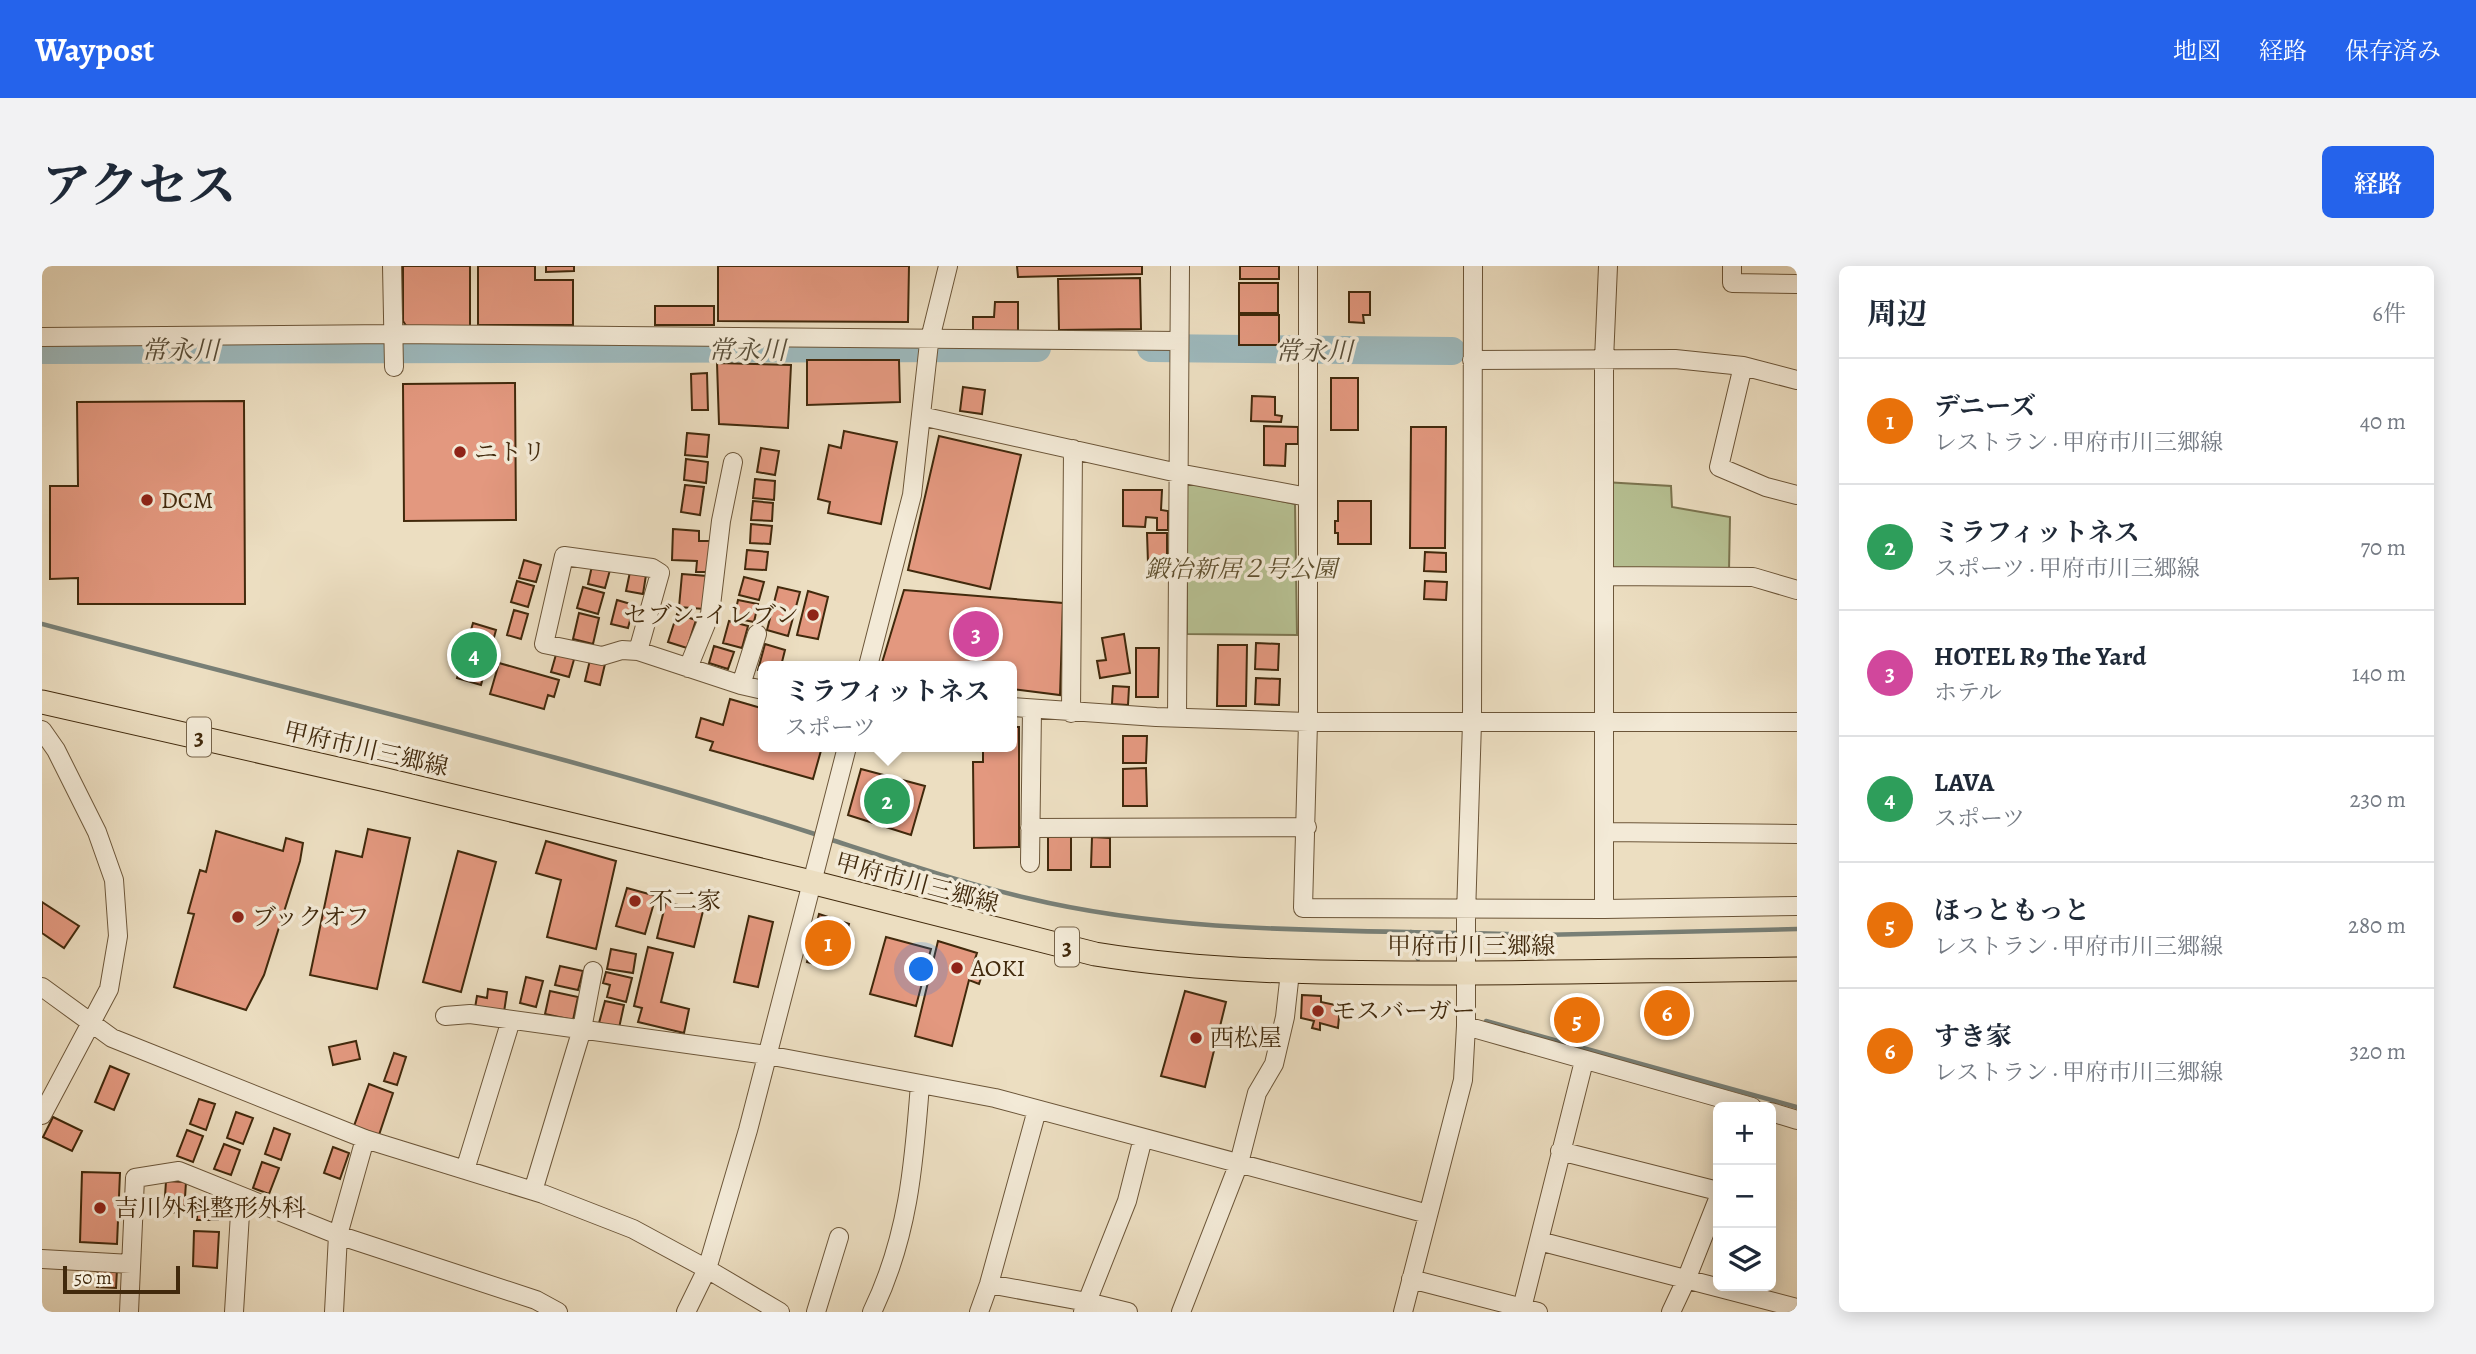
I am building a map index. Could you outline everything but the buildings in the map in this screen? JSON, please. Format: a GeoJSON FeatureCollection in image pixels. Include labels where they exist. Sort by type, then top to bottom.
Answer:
{"type":"FeatureCollection","features":[{"type":"Feature","properties":{"kind":"main road","name":"甲府市川三郷線"},"geometry":{"type":"LineString","coordinates":[[42,702],[814,871],[1095,954],[1183,966],[1290,972],[1466,963],[1797,969]]}},
{"type":"Feature","properties":{"kind":"street"},"geometry":{"type":"LineString","coordinates":[[391,266],[394,367]]}},
{"type":"Feature","properties":{"kind":"street"},"geometry":{"type":"LineString","coordinates":[[869,661],[912,495],[928,348],[948,266]]}},
{"type":"Feature","properties":{"kind":"street"},"geometry":{"type":"LineString","coordinates":[[1177,718],[1180,266]]}},
{"type":"Feature","properties":{"kind":"street"},"geometry":{"type":"LineString","coordinates":[[1308,266],[1308,722],[1303,908],[1466,912],[1797,906]]}},
{"type":"Feature","properties":{"kind":"street"},"geometry":{"type":"LineString","coordinates":[[1403,1312],[1462,1080],[1466,1026],[1466,912],[1472,722],[1473,266]]}},
{"type":"Feature","properties":{"kind":"street"},"geometry":{"type":"LineString","coordinates":[[1604,909],[1604,360],[1608,266]]}},
{"type":"Feature","properties":{"kind":"street"},"geometry":{"type":"LineString","coordinates":[[1732,266],[1732,283],[1797,284]]}},
{"type":"Feature","properties":{"kind":"street"},"geometry":{"type":"LineString","coordinates":[[42,337],[392,334],[928,348],[1179,348]]}},
{"type":"Feature","properties":{"kind":"street"},"geometry":{"type":"LineString","coordinates":[[1472,360],[1675,359],[1743,366],[1797,380]]}},
{"type":"Feature","properties":{"kind":"street"},"geometry":{"type":"LineString","coordinates":[[1743,366],[1719,467],[1766,487],[1797,495]]}},
{"type":"Feature","properties":{"kind":"street"},"geometry":{"type":"LineString","coordinates":[[921,416],[1178,473],[1308,497]]}},
{"type":"Feature","properties":{"kind":"street"},"geometry":{"type":"LineString","coordinates":[[1071,713],[1073,449]]}},
{"type":"Feature","properties":{"kind":"street"},"geometry":{"type":"LineString","coordinates":[[688,668],[710,614],[721,521],[733,462]]}},
{"type":"Feature","properties":{"kind":"street"},"geometry":{"type":"LineString","coordinates":[[638,650],[660,573],[652,568],[564,556],[544,643],[602,656],[622,650],[638,650],[758,689]]}},
{"type":"Feature","properties":{"kind":"street"},"geometry":{"type":"LineString","coordinates":[[1604,576],[1753,577],[1797,590]]}},
{"type":"Feature","properties":{"kind":"street"},"geometry":{"type":"LineString","coordinates":[[741,685],[757,634]]}},
{"type":"Feature","properties":{"kind":"street"},"geometry":{"type":"LineString","coordinates":[[1017,708],[1071,713],[1308,722],[1797,722]]}},
{"type":"Feature","properties":{"kind":"street"},"geometry":{"type":"LineString","coordinates":[[1030,863],[1032,709]]}},
{"type":"Feature","properties":{"kind":"street"},"geometry":{"type":"LineString","coordinates":[[42,730],[56,750],[97,832],[114,880],[118,936],[109,989],[42,1115]]}},
{"type":"Feature","properties":{"kind":"street"},"geometry":{"type":"LineString","coordinates":[[686,1312],[707,1269],[748,1130],[846,752]]}},
{"type":"Feature","properties":{"kind":"street"},"geometry":{"type":"LineString","coordinates":[[1030,828],[1307,827]]}},
{"type":"Feature","properties":{"kind":"street"},"geometry":{"type":"LineString","coordinates":[[1605,832],[1797,834]]}},
{"type":"Feature","properties":{"kind":"street"},"geometry":{"type":"LineString","coordinates":[[533,1191],[582,1030],[593,971]]}},
{"type":"Feature","properties":{"kind":"street"},"geometry":{"type":"LineString","coordinates":[[1181,1312],[1240,1163],[1257,1093],[1274,1064],[1285,1017],[1290,972]]}},
{"type":"Feature","properties":{"kind":"street"},"geometry":{"type":"LineString","coordinates":[[42,987],[113,1038],[365,1139],[533,1191],[633,1229],[780,1312]]}},
{"type":"Feature","properties":{"kind":"street"},"geometry":{"type":"LineString","coordinates":[[445,1016],[470,1014],[767,1055],[995,1098],[1428,1214]]}},
{"type":"Feature","properties":{"kind":"street"},"geometry":{"type":"LineString","coordinates":[[465,1170],[511,1020]]}},
{"type":"Feature","properties":{"kind":"street"},"geometry":{"type":"LineString","coordinates":[[1466,1026],[1734,1102]]}},
{"type":"Feature","properties":{"kind":"street"},"geometry":{"type":"LineString","coordinates":[[1411,1279],[1527,1310],[1539,1241],[1584,1061]]}},
{"type":"Feature","properties":{"kind":"street"},"geometry":{"type":"LineString","coordinates":[[872,1312],[888,1280],[906,1218],[915,1157],[920,1084]]}},
{"type":"Feature","properties":{"kind":"street"},"geometry":{"type":"LineString","coordinates":[[979,1312],[1037,1110]]}},
{"type":"Feature","properties":{"kind":"street"},"geometry":{"type":"LineString","coordinates":[[1776,1114],[1797,1120]]}},
{"type":"Feature","properties":{"kind":"street"},"geometry":{"type":"LineString","coordinates":[[1085,1307],[1127,1201],[1143,1138]]}},
{"type":"Feature","properties":{"kind":"street"},"geometry":{"type":"LineString","coordinates":[[334,1312],[338,1235],[365,1139]]}},
{"type":"Feature","properties":{"kind":"street"},"geometry":{"type":"LineString","coordinates":[[1560,1152],[1713,1190]]}},
{"type":"Feature","properties":{"kind":"street"},"geometry":{"type":"LineString","coordinates":[[129,1312],[135,1178],[179,1171],[338,1235],[537,1300],[558,1312]]}},
{"type":"Feature","properties":{"kind":"street"},"geometry":{"type":"LineString","coordinates":[[234,1312],[241,1198]]}},
{"type":"Feature","properties":{"kind":"street"},"geometry":{"type":"LineString","coordinates":[[1671,1312],[1713,1212]]}},
{"type":"Feature","properties":{"kind":"street"},"geometry":{"type":"LineString","coordinates":[[816,1312],[839,1237]]}},
{"type":"Feature","properties":{"kind":"street"},"geometry":{"type":"LineString","coordinates":[[1539,1241],[1797,1308]]}},
{"type":"Feature","properties":{"kind":"street"},"geometry":{"type":"LineString","coordinates":[[42,1259],[131,1264]]}},
{"type":"Feature","properties":{"kind":"street"},"geometry":{"type":"LineString","coordinates":[[989,1284],[1085,1307],[1128,1312]]}},
{"type":"Feature","properties":{"kind":"green space","name":"鍛冶新居２号公園"},"geometry":{"type":"Polygon","coordinates":[[[1187,481],[1295,504],[1297,635],[1187,634],[1187,481]]]}},
{"type":"Feature","properties":{"kind":"green space"},"geometry":{"type":"Polygon","coordinates":[[[1604,482],[1671,486],[1672,507],[1730,517],[1729,571],[1604,576],[1604,482]]]}},
{"type":"Feature","properties":{"kind":"waterway","name":"常永川"},"geometry":{"type":"LineString","coordinates":[[42,350],[1037,348]]}},
{"type":"Feature","properties":{"kind":"waterway","name":"常永川"},"geometry":{"type":"LineString","coordinates":[[1151,348],[1452,351]]}},
{"type":"Feature","properties":{"kind":"waterway"},"geometry":{"type":"LineString","coordinates":[[42,624],[530,751],[821,836]]}},
{"type":"Feature","properties":{"kind":"waterway"},"geometry":{"type":"LineString","coordinates":[[829,839],[1002,892],[1080,909],[1242,927],[1460,933]]}},
{"type":"Feature","properties":{"kind":"waterway"},"geometry":{"type":"LineString","coordinates":[[1469,933],[1540,935],[1797,929]]}},
{"type":"Feature","properties":{"kind":"waterway"},"geometry":{"type":"LineString","coordinates":[[1411,932],[1418,959]]}},
{"type":"Feature","properties":{"kind":"waterway"},"geometry":{"type":"LineString","coordinates":[[1486,1021],[1797,1107]]}},
{"type":"Feature","properties":{"kind":"place","name":"ニトリ"},"geometry":{"type":"Point","coordinates":[460,452]}},
{"type":"Feature","properties":{"kind":"place","name":"DCM"},"geometry":{"type":"Point","coordinates":[147,500]}},
{"type":"Feature","properties":{"kind":"place","name":"セブン-イレブン"},"geometry":{"type":"Point","coordinates":[813,615]}},
{"type":"Feature","properties":{"kind":"place","name":"HOTEL R9 The Yard"},"geometry":{"type":"Point","coordinates":[976,634]}},
{"type":"Feature","properties":{"kind":"place","name":"LAVA"},"geometry":{"type":"Point","coordinates":[474,655]}},
{"type":"Feature","properties":{"kind":"place","name":"ミラフィットネス"},"geometry":{"type":"Point","coordinates":[887,801]}},
{"type":"Feature","properties":{"kind":"place","name":"不二家"},"geometry":{"type":"Point","coordinates":[635,901]}},
{"type":"Feature","properties":{"kind":"place","name":"ブックオフ"},"geometry":{"type":"Point","coordinates":[238,917]}},
{"type":"Feature","properties":{"kind":"place","name":"デニーズ"},"geometry":{"type":"Point","coordinates":[828,943]}},
{"type":"Feature","properties":{"kind":"place","name":"AOKI"},"geometry":{"type":"Point","coordinates":[957,968]}},
{"type":"Feature","properties":{"kind":"place","name":"モスバーガー"},"geometry":{"type":"Point","coordinates":[1318,1011]}},
{"type":"Feature","properties":{"kind":"place","name":"すき家"},"geometry":{"type":"Point","coordinates":[1667,1013]}},
{"type":"Feature","properties":{"kind":"place","name":"ほっともっと"},"geometry":{"type":"Point","coordinates":[1577,1020]}},
{"type":"Feature","properties":{"kind":"place","name":"西松屋"},"geometry":{"type":"Point","coordinates":[1196,1038]}},
{"type":"Feature","properties":{"kind":"place","name":"吉川外科整形外科"},"geometry":{"type":"Point","coordinates":[100,1208]}}]}
